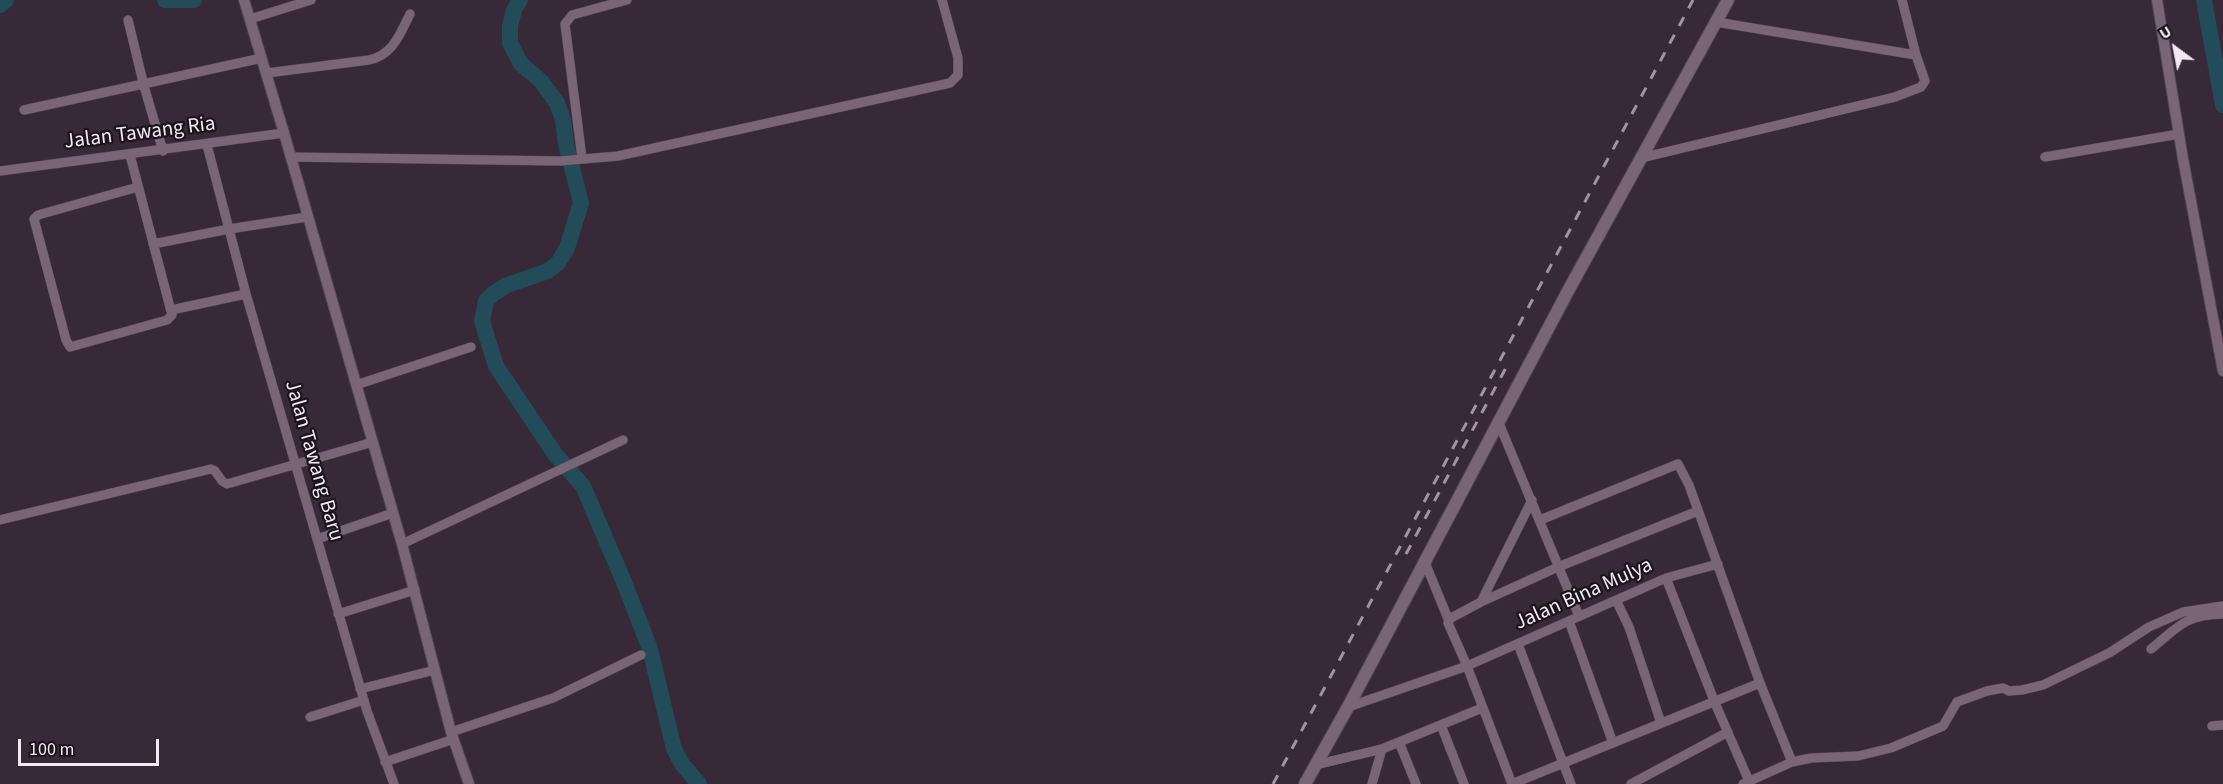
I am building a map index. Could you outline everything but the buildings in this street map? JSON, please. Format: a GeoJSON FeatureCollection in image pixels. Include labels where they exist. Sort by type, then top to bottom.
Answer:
{"type":"FeatureCollection","features":[{"type":"Feature","properties":{"kind":"main road"},"geometry":{"type":"LineString","coordinates":[[1305,784],[1348,707],[1498,421],[1728,0]]}},
{"type":"Feature","properties":{"kind":"street"},"geometry":{"type":"LineString","coordinates":[[244,0],[373,442],[453,735],[469,784]]}},
{"type":"Feature","properties":{"kind":"street"},"geometry":{"type":"LineString","coordinates":[[250,19],[311,0]]}},
{"type":"Feature","properties":{"kind":"street"},"geometry":{"type":"LineString","coordinates":[[580,158],[565,24],[572,15],[627,0]]}},
{"type":"Feature","properties":{"kind":"street"},"geometry":{"type":"LineString","coordinates":[[291,157],[560,161],[618,156],[950,83],[958,75],[958,58],[942,0]]}},
{"type":"Feature","properties":{"kind":"street"},"geometry":{"type":"LineString","coordinates":[[1641,158],[1894,97],[1921,87],[1925,81],[1902,0]]}},
{"type":"Feature","properties":{"kind":"street"},"geometry":{"type":"LineString","coordinates":[[2157,0],[2179,134],[2223,371]]}},
{"type":"Feature","properties":{"kind":"street"},"geometry":{"type":"LineString","coordinates":[[267,74],[369,60],[384,55],[393,46],[410,14]]}},
{"type":"Feature","properties":{"kind":"street"},"geometry":{"type":"LineString","coordinates":[[128,20],[163,151]]}},
{"type":"Feature","properties":{"kind":"street"},"geometry":{"type":"LineString","coordinates":[[1716,22],[1916,55]]}},
{"type":"Feature","properties":{"kind":"street"},"geometry":{"type":"LineString","coordinates":[[24,110],[144,86],[262,58]]}},
{"type":"Feature","properties":{"kind":"street","name":"Jalan Tawang Ria"},"geometry":{"type":"LineString","coordinates":[[0,171],[284,133]]}},
{"type":"Feature","properties":{"kind":"street"},"geometry":{"type":"LineString","coordinates":[[2045,157],[2179,134]]}},
{"type":"Feature","properties":{"kind":"street","name":"Jalan Tawang Baru"},"geometry":{"type":"LineString","coordinates":[[207,145],[246,294],[338,614],[360,689],[393,784]]}},
{"type":"Feature","properties":{"kind":"street"},"geometry":{"type":"LineString","coordinates":[[130,155],[172,315],[167,320],[70,347],[66,340],[34,219],[36,216],[138,187]]}},
{"type":"Feature","properties":{"kind":"street"},"geometry":{"type":"LineString","coordinates":[[153,244],[307,217]]}},
{"type":"Feature","properties":{"kind":"street"},"geometry":{"type":"LineString","coordinates":[[171,310],[246,294]]}},
{"type":"Feature","properties":{"kind":"street"},"geometry":{"type":"LineString","coordinates":[[356,385],[471,347]]}},
{"type":"Feature","properties":{"kind":"street"},"geometry":{"type":"LineString","coordinates":[[1498,421],[1579,616]]}},
{"type":"Feature","properties":{"kind":"street"},"geometry":{"type":"LineString","coordinates":[[402,544],[623,440]]}},
{"type":"Feature","properties":{"kind":"street"},"geometry":{"type":"LineString","coordinates":[[0,520],[211,469],[222,482],[227,484],[373,442]]}},
{"type":"Feature","properties":{"kind":"street"},"geometry":{"type":"LineString","coordinates":[[1540,520],[1678,464],[1689,485],[1760,683],[1792,762]]}},
{"type":"Feature","properties":{"kind":"street"},"geometry":{"type":"LineString","coordinates":[[1481,602],[1532,500]]}},
{"type":"Feature","properties":{"kind":"street"},"geometry":{"type":"LineString","coordinates":[[1449,621],[1453,616],[1481,602],[1558,567],[1698,512]]}},
{"type":"Feature","properties":{"kind":"street"},"geometry":{"type":"LineString","coordinates":[[317,539],[393,513]]}},
{"type":"Feature","properties":{"kind":"street"},"geometry":{"type":"LineString","coordinates":[[1424,560],[1512,784],[1760,683]]}},
{"type":"Feature","properties":{"kind":"street","name":"Jalan Bina Mulya"},"geometry":{"type":"LineString","coordinates":[[1348,707],[1467,666],[1666,578],[1718,564]]}},
{"type":"Feature","properties":{"kind":"street"},"geometry":{"type":"LineString","coordinates":[[1666,578],[1746,782],[1792,762],[1811,758],[1858,756],[1891,748],[1943,726],[1957,702],[1987,690],[2003,688],[2009,691],[2022,690],[2043,685],[2109,653],[2149,627],[2183,612],[2223,606]]}},
{"type":"Feature","properties":{"kind":"street"},"geometry":{"type":"LineString","coordinates":[[338,614],[414,590]]}},
{"type":"Feature","properties":{"kind":"street"},"geometry":{"type":"LineString","coordinates":[[1616,600],[1629,627],[1661,723]]}},
{"type":"Feature","properties":{"kind":"street"},"geometry":{"type":"LineString","coordinates":[[2151,649],[2188,619],[2201,615],[2223,614]]}},
{"type":"Feature","properties":{"kind":"street"},"geometry":{"type":"LineString","coordinates":[[1569,621],[1613,743]]}},
{"type":"Feature","properties":{"kind":"street"},"geometry":{"type":"LineString","coordinates":[[1518,644],[1571,784]]}},
{"type":"Feature","properties":{"kind":"street"},"geometry":{"type":"LineString","coordinates":[[385,762],[553,698],[641,655]]}},
{"type":"Feature","properties":{"kind":"street"},"geometry":{"type":"LineString","coordinates":[[360,689],[435,670]]}},
{"type":"Feature","properties":{"kind":"street"},"geometry":{"type":"LineString","coordinates":[[310,717],[364,700]]}},
{"type":"Feature","properties":{"kind":"street"},"geometry":{"type":"LineString","coordinates":[[1315,765],[1382,749],[1482,708]]}},
{"type":"Feature","properties":{"kind":"street"},"geometry":{"type":"LineString","coordinates":[[1441,725],[1464,784]]}},
{"type":"Feature","properties":{"kind":"street"},"geometry":{"type":"LineString","coordinates":[[2212,726],[2223,725]]}},
{"type":"Feature","properties":{"kind":"street"},"geometry":{"type":"LineString","coordinates":[[1631,784],[1728,732]]}},
{"type":"Feature","properties":{"kind":"street"},"geometry":{"type":"LineString","coordinates":[[1399,742],[1416,784]]}},
{"type":"Feature","properties":{"kind":"street"},"geometry":{"type":"LineString","coordinates":[[1372,784],[1382,749]]}},
{"type":"Feature","properties":{"kind":"waterway"},"geometry":{"type":"LineString","coordinates":[[0,5],[6,0]]}},
{"type":"Feature","properties":{"kind":"waterway"},"geometry":{"type":"LineString","coordinates":[[165,0],[194,0]]}},
{"type":"Feature","properties":{"kind":"waterway"},"geometry":{"type":"LineString","coordinates":[[520,0],[514,10],[510,26],[510,43],[521,64],[541,81],[557,103],[563,120],[566,144],[581,203],[567,248],[558,263],[548,271],[507,285],[493,294],[486,301],[482,321],[496,366],[555,454],[583,486],[650,649],[674,749],[682,764],[699,784]]}},
{"type":"Feature","properties":{"kind":"waterway"},"geometry":{"type":"LineString","coordinates":[[2204,0],[2223,105]]}},
{"type":"Feature","properties":{"kind":"railway"},"geometry":{"type":"LineString","coordinates":[[1273,784],[1693,0]]}},
{"type":"Feature","properties":{"kind":"railway"},"geometry":{"type":"LineString","coordinates":[[1406,554],[1508,364]]}}]}
